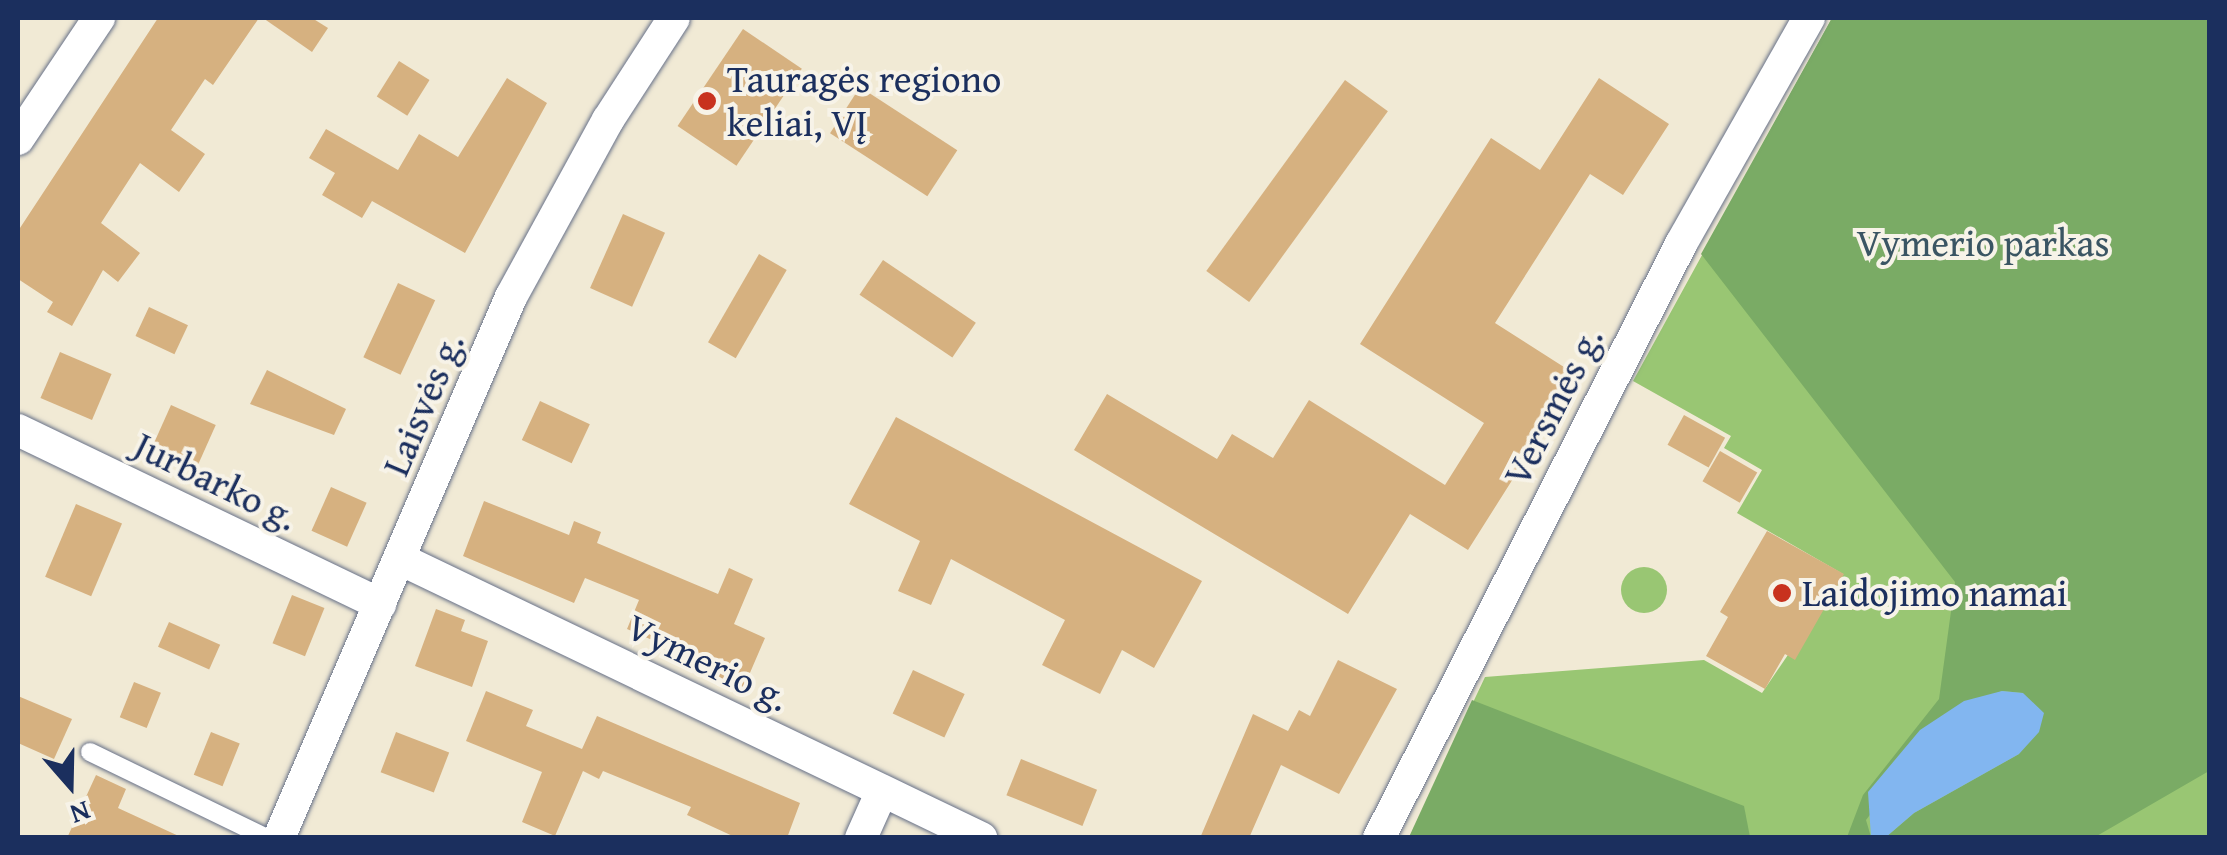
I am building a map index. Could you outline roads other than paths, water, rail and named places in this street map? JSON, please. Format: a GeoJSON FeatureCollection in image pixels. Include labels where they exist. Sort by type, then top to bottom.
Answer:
{"type":"FeatureCollection","features":[{"type":"Feature","properties":{"kind":"street"},"geometry":{"type":"LineString","coordinates":[[18,139],[99,18]]}},
{"type":"Feature","properties":{"kind":"street","name":"Laisvės g."},"geometry":{"type":"LineString","coordinates":[[279,838],[511,297],[608,120],[674,18]]}},
{"type":"Feature","properties":{"kind":"street","name":"Versmės g."},"geometry":{"type":"LineString","coordinates":[[1379,838],[1681,244],[1809,18]]}},
{"type":"Feature","properties":{"kind":"street","name":"Jurbarko g."},"geometry":{"type":"LineString","coordinates":[[18,430],[380,604]]}},
{"type":"Feature","properties":{"kind":"street","name":"Vymerio g."},"geometry":{"type":"LineString","coordinates":[[400,559],[980,838]]}},
{"type":"Feature","properties":{"kind":"street"},"geometry":{"type":"LineString","coordinates":[[862,838],[882,791]]}},
{"type":"Feature","properties":{"kind":"lane"},"geometry":{"type":"LineString","coordinates":[[90,752],[267,838]]}},
{"type":"Feature","properties":{"kind":"water"},"geometry":{"type":"Polygon","coordinates":[[[2002,691],[2023,693],[2044,713],[2039,732],[2019,754],[1914,813],[1886,837],[1871,837],[1868,792],[1920,730],[1964,701],[2002,691]]]}},
{"type":"Feature","properties":{"kind":"place","name":"Tauragės regiono keliai, VĮ"},"geometry":{"type":"Point","coordinates":[707,101]}},
{"type":"Feature","properties":{"kind":"place","name":"Laidojimo namai"},"geometry":{"type":"Point","coordinates":[1782,593]}},
{"type":"Feature","properties":{"kind":"park label","name":"Vymerio parkas"},"geometry":{"type":"Point","coordinates":[1983,243]}}]}
